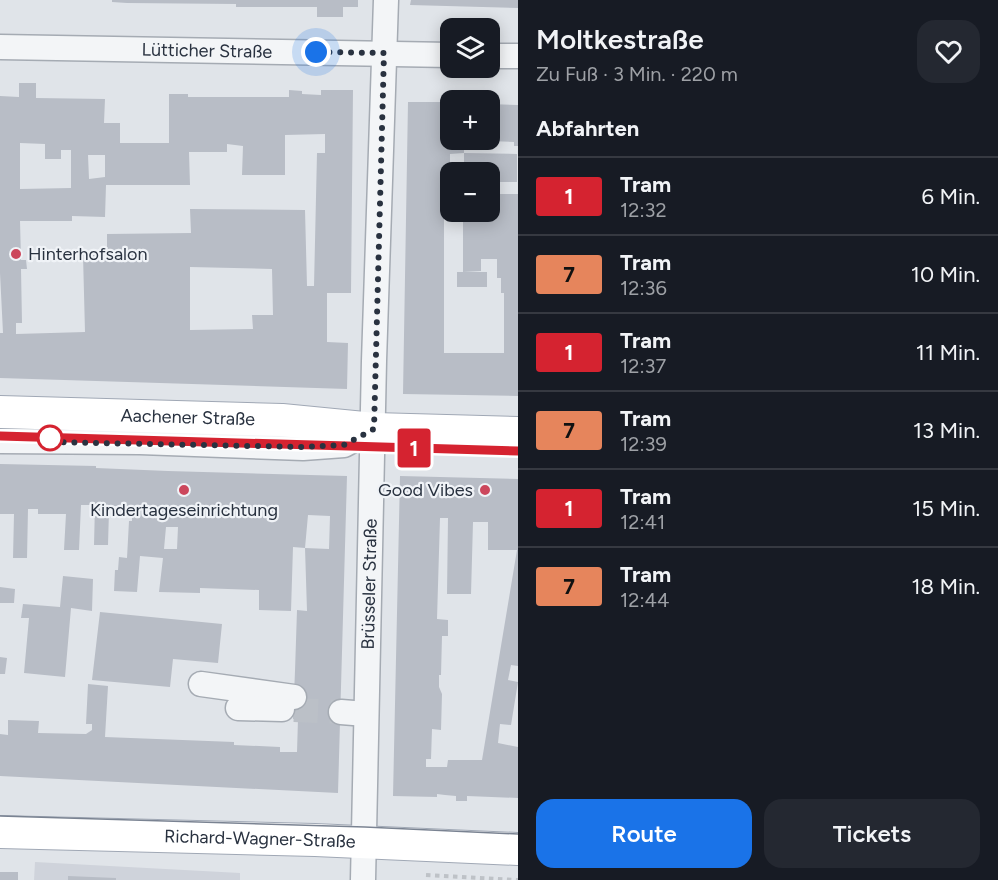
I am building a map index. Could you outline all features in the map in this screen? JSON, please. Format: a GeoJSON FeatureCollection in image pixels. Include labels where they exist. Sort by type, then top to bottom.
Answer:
{"type":"FeatureCollection","features":[{"type":"Feature","properties":{"kind":"main road","name":"Aachener Straße"},"geometry":{"type":"LineString","coordinates":[[0,412],[282,420],[374,429],[518,433]]}},
{"type":"Feature","properties":{"kind":"main road","name":"Richard-Wagner-Straße"},"geometry":{"type":"LineString","coordinates":[[0,832],[518,849]]}},
{"type":"Feature","properties":{"kind":"street","name":"Brüsseler Straße"},"geometry":{"type":"LineString","coordinates":[[363,880],[386,0]]}},
{"type":"Feature","properties":{"kind":"street","name":"Lütticher Straße"},"geometry":{"type":"LineString","coordinates":[[0,47],[440,55]]}},
{"type":"Feature","properties":{"kind":"street"},"geometry":{"type":"LineString","coordinates":[[500,56],[518,56]]}},
{"type":"Feature","properties":{"kind":"street","name":"Aachener Straße"},"geometry":{"type":"LineString","coordinates":[[0,441],[303,447],[344,445],[374,429]]}},
{"type":"Feature","properties":{"kind":"street"},"geometry":{"type":"LineString","coordinates":[[201,684],[294,704],[238,708]]}},
{"type":"Feature","properties":{"kind":"street"},"geometry":{"type":"LineString","coordinates":[[341,705],[366,707]]}},
{"type":"Feature","properties":{"kind":"shaded area"},"geometry":{"type":"Polygon","coordinates":[[[35,862],[240,873],[240,880],[34,880],[35,862]]]}},
{"type":"Feature","properties":{"kind":"building"},"geometry":{"type":"Polygon","coordinates":[[[112,0],[358,0],[358,7],[343,7],[343,17],[317,17],[317,7],[236,7],[236,4],[127,3],[112,2],[112,0]]]}},
{"type":"Feature","properties":{"kind":"building"},"geometry":{"type":"Polygon","coordinates":[[[411,0],[518,0],[518,8],[410,5],[411,0]]]}},
{"type":"Feature","properties":{"kind":"building"},"geometry":{"type":"Polygon","coordinates":[[[19,83],[36,83],[36,98],[105,99],[104,123],[120,123],[120,143],[169,143],[169,94],[188,94],[188,97],[289,97],[289,90],[302,91],[302,94],[321,95],[321,90],[353,90],[351,293],[327,293],[327,342],[348,343],[347,389],[0,378],[0,333],[3,333],[0,273],[0,96],[19,97],[19,83]],[[325,134],[285,135],[285,175],[242,175],[243,146],[227,144],[227,152],[189,152],[190,185],[106,185],[105,217],[72,216],[72,221],[20,221],[21,260],[26,260],[27,269],[21,269],[22,323],[16,323],[16,334],[85,332],[83,255],[107,255],[107,234],[191,233],[190,209],[305,210],[307,286],[314,286],[317,153],[325,153],[325,134]],[[20,143],[20,189],[71,188],[71,150],[61,150],[61,159],[45,159],[45,144],[20,143]],[[88,155],[89,179],[105,177],[105,155],[88,155]],[[190,267],[190,330],[253,329],[252,315],[273,315],[272,269],[190,267]]]}},
{"type":"Feature","properties":{"kind":"building"},"geometry":{"type":"Polygon","coordinates":[[[408,102],[440,102],[440,150],[464,150],[464,153],[450,154],[450,162],[440,162],[440,222],[444,222],[444,353],[504,353],[504,293],[501,293],[501,278],[497,278],[497,259],[481,259],[481,271],[463,272],[463,222],[500,222],[500,194],[518,194],[518,396],[403,394],[408,102]]]}},
{"type":"Feature","properties":{"kind":"building"},"geometry":{"type":"Polygon","coordinates":[[[500,104],[518,105],[518,146],[514,146],[514,142],[500,141],[500,104]]]}},
{"type":"Feature","properties":{"kind":"building"},"geometry":{"type":"Polygon","coordinates":[[[464,153],[517,154],[517,182],[500,182],[500,162],[464,162],[464,153]]]}},
{"type":"Feature","properties":{"kind":"building"},"geometry":{"type":"Polygon","coordinates":[[[457,272],[487,272],[487,287],[457,287],[457,272]]]}},
{"type":"Feature","properties":{"kind":"building"},"geometry":{"type":"Polygon","coordinates":[[[0,464],[347,476],[338,793],[0,776],[0,734],[8,735],[8,720],[39,721],[38,733],[86,734],[92,730],[92,724],[86,724],[88,684],[108,686],[105,737],[234,742],[234,745],[280,747],[280,752],[297,752],[298,719],[293,719],[297,610],[307,611],[305,548],[293,547],[291,611],[259,610],[259,590],[200,588],[200,593],[159,592],[163,558],[140,556],[137,592],[114,591],[115,570],[118,570],[119,557],[127,558],[129,521],[132,521],[132,511],[129,506],[104,506],[104,510],[109,510],[108,545],[94,545],[95,505],[81,505],[79,550],[64,550],[66,514],[38,514],[38,509],[28,509],[27,558],[13,558],[14,514],[0,514],[0,464]],[[308,515],[305,548],[329,549],[330,516],[308,515]],[[166,527],[164,549],[177,549],[178,527],[166,527]]]}},
{"type":"Feature","properties":{"kind":"building"},"geometry":{"type":"Polygon","coordinates":[[[400,476],[518,479],[518,666],[511,665],[508,680],[518,682],[511,725],[500,724],[498,743],[518,747],[518,798],[467,796],[467,801],[456,801],[456,796],[437,794],[437,797],[393,796],[400,476]],[[440,518],[437,619],[448,620],[448,636],[442,636],[441,675],[439,675],[439,687],[442,694],[441,730],[432,729],[431,759],[426,759],[426,767],[447,767],[448,760],[482,760],[517,550],[488,550],[488,522],[473,522],[471,594],[447,594],[448,518],[440,518]]]}},
{"type":"Feature","properties":{"kind":"building"},"geometry":{"type":"Polygon","coordinates":[[[63,576],[93,579],[92,611],[71,608],[65,677],[24,673],[29,618],[21,618],[23,604],[60,607],[63,576]]]}},
{"type":"Feature","properties":{"kind":"building"},"geometry":{"type":"Polygon","coordinates":[[[0,587],[15,589],[14,603],[0,603],[0,587]]]}},
{"type":"Feature","properties":{"kind":"building"},"geometry":{"type":"Polygon","coordinates":[[[100,612],[222,624],[218,663],[173,659],[170,687],[92,680],[100,612]]]}},
{"type":"Feature","properties":{"kind":"building"},"geometry":{"type":"Polygon","coordinates":[[[0,657],[7,658],[5,674],[0,674],[0,657]]]}},
{"type":"Feature","properties":{"kind":"building"},"geometry":{"type":"Polygon","coordinates":[[[0,872],[18,872],[18,880],[0,880],[0,872]]]}},
{"type":"Feature","properties":{"kind":"building"},"geometry":{"type":"Polygon","coordinates":[[[68,876],[116,878],[116,880],[68,880],[68,876]]]}},
{"type":"Feature","properties":{"kind":"tunnel"},"geometry":{"type":"LineString","coordinates":[[294,710],[341,712]]}},
{"type":"Feature","properties":{"kind":"tram line"},"geometry":{"type":"LineString","coordinates":[[0,436],[518,451]]}},
{"type":"Feature","properties":{"kind":"tram line","name":"1"},"geometry":{"type":"LineString","coordinates":[[0,436],[518,451]]}},
{"type":"Feature","properties":{"kind":"tram line"},"geometry":{"type":"LineString","coordinates":[[0,816],[518,834]]}},
{"type":"Feature","properties":{"kind":"place","name":"Hinterhofsalon"},"geometry":{"type":"Point","coordinates":[16,254]}},
{"type":"Feature","properties":{"kind":"place","name":"Kindertageseinrichtung"},"geometry":{"type":"Point","coordinates":[184,490]}},
{"type":"Feature","properties":{"kind":"place","name":"Good Vibes"},"geometry":{"type":"Point","coordinates":[485,490]}},
{"type":"Feature","properties":{"kind":"route"},"geometry":{"type":"LineString","coordinates":[[50,438],[47,442],[140,442],[303,447],[344,445],[374,429],[374,361],[384,53],[316,52]]}}]}
